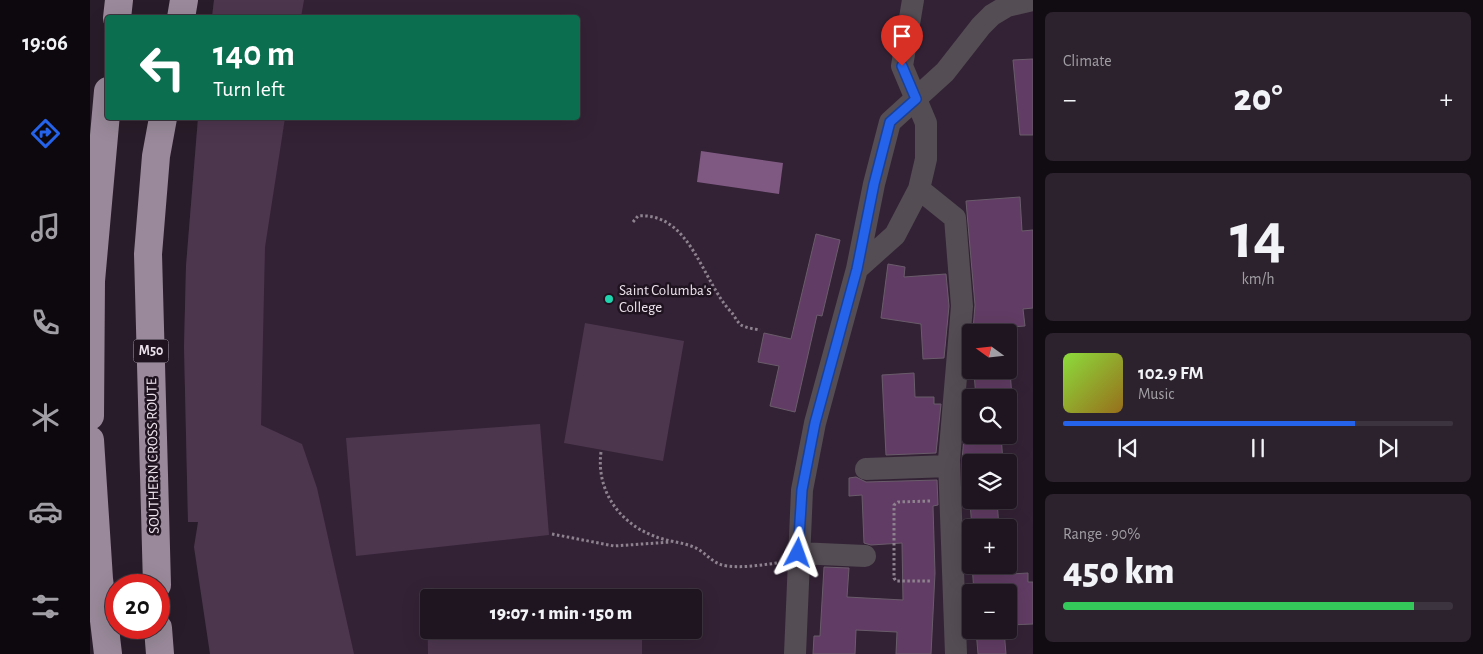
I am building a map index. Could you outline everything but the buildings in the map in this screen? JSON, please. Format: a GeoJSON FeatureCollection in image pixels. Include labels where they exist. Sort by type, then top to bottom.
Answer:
{"type":"FeatureCollection","features":[{"type":"Feature","properties":{"kind":"highway"},"geometry":{"type":"LineString","coordinates":[[117,15],[119,0]]}},
{"type":"Feature","properties":{"kind":"highway"},"geometry":{"type":"LineString","coordinates":[[182,15],[184,0]]}},
{"type":"Feature","properties":{"kind":"highway"},"geometry":{"type":"LineString","coordinates":[[90,416],[91,281],[105,120]]}},
{"type":"Feature","properties":{"kind":"highway","name":"SOUTHERN CROSS ROUTE"},"geometry":{"type":"LineString","coordinates":[[157,574],[148,254],[156,156],[163,120]]}},
{"type":"Feature","properties":{"kind":"highway"},"geometry":{"type":"LineString","coordinates":[[90,440],[99,579],[108,654]]}},
{"type":"Feature","properties":{"kind":"highway"},"geometry":{"type":"LineString","coordinates":[[159,639],[160,654]]}},
{"type":"Feature","properties":{"kind":"lane"},"geometry":{"type":"LineString","coordinates":[[857,269],[895,235],[919,189],[926,159],[926,123],[902,66],[913,0]]}},
{"type":"Feature","properties":{"kind":"lane"},"geometry":{"type":"LineString","coordinates":[[794,654],[802,490],[815,423],[857,269],[874,184],[890,122],[945,72],[980,26],[992,15],[1007,6],[1033,0]]}},
{"type":"Feature","properties":{"kind":"lane"},"geometry":{"type":"LineString","coordinates":[[919,189],[955,218],[962,306],[949,466],[956,654]]}},
{"type":"Feature","properties":{"kind":"lane"},"geometry":{"type":"LineString","coordinates":[[866,469],[949,466]]}},
{"type":"Feature","properties":{"kind":"lane"},"geometry":{"type":"LineString","coordinates":[[798,557],[865,556]]}},
{"type":"Feature","properties":{"kind":"path"},"geometry":{"type":"LineString","coordinates":[[632,222],[638,216],[648,215],[674,227],[686,237],[720,301],[740,325],[760,330]]}},
{"type":"Feature","properties":{"kind":"path"},"geometry":{"type":"LineString","coordinates":[[601,452],[601,474],[606,494],[618,512],[635,526],[654,536],[699,550],[708,559],[726,566],[798,557]]}},
{"type":"Feature","properties":{"kind":"path"},"geometry":{"type":"LineString","coordinates":[[950,501],[898,502],[894,505],[894,578],[896,582],[954,580]]}},
{"type":"Feature","properties":{"kind":"path"},"geometry":{"type":"LineString","coordinates":[[552,534],[614,546],[674,542]]}},
{"type":"Feature","properties":{"kind":"shaded area","name":"Saint Columba's College"},"geometry":{"type":"Polygon","coordinates":[[[214,0],[1033,0],[1033,654],[295,654],[206,522],[188,522],[184,347],[186,266],[198,120],[580,120],[580,15],[212,15],[214,0]]]}},
{"type":"Feature","properties":{"kind":"shaded area"},"geometry":{"type":"Polygon","coordinates":[[[214,0],[304,0],[301,15],[212,15],[214,0]]]}},
{"type":"Feature","properties":{"kind":"shaded area"},"geometry":{"type":"Polygon","coordinates":[[[198,120],[285,120],[265,247],[261,425],[302,444],[317,488],[354,654],[210,654],[194,547],[198,522],[188,522],[184,347],[186,266],[198,120]]]}},
{"type":"Feature","properties":{"kind":"shaded area"},"geometry":{"type":"Polygon","coordinates":[[[701,151],[783,163],[779,194],[697,182],[701,151]]]}},
{"type":"Feature","properties":{"kind":"shaded area"},"geometry":{"type":"Polygon","coordinates":[[[585,323],[684,341],[663,461],[564,443],[585,323]]]}},
{"type":"Feature","properties":{"kind":"shaded area"},"geometry":{"type":"Polygon","coordinates":[[[540,424],[549,535],[356,556],[346,438],[540,424]]]}},
{"type":"Feature","properties":{"kind":"shaded area"},"geometry":{"type":"Polygon","coordinates":[[[428,639],[642,639],[642,654],[428,654],[428,639]]]}},
{"type":"Feature","properties":{"kind":"place","name":"Saint Columba's College"},"geometry":{"type":"Point","coordinates":[609,299]}},
{"type":"Feature","properties":{"kind":"route"},"geometry":{"type":"LineString","coordinates":[[798,553],[802,490],[815,423],[857,269],[874,184],[890,122],[916,99],[902,66]]}}]}
